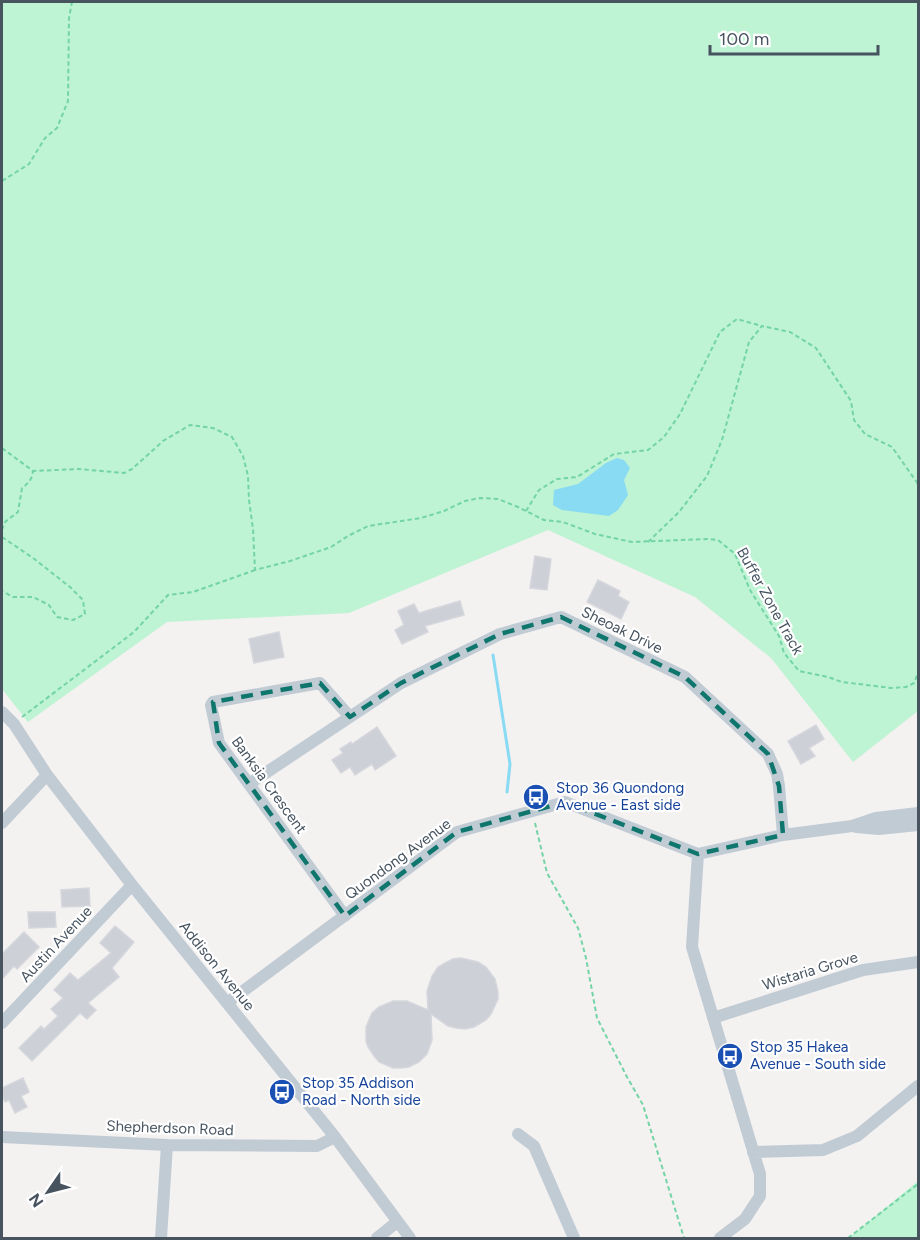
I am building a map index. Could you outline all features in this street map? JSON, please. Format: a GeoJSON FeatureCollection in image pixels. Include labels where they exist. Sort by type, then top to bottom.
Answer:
{"type":"FeatureCollection","features":[{"type":"Feature","properties":{"kind":"street","name":"Sheoak Drive"},"geometry":{"type":"LineString","coordinates":[[249,784],[401,683],[500,634],[561,617],[685,677],[768,754],[777,774],[783,835]]}},
{"type":"Feature","properties":{"kind":"street","name":"Banksia Crescent"},"geometry":{"type":"LineString","coordinates":[[345,916],[219,743],[212,705],[213,702],[320,683],[350,717]]}},
{"type":"Feature","properties":{"kind":"street","name":"Addison Avenue"},"geometry":{"type":"LineString","coordinates":[[2,712],[14,724],[47,775],[132,885],[335,1137],[410,1239]]}},
{"type":"Feature","properties":{"kind":"street"},"geometry":{"type":"LineString","coordinates":[[2,823],[47,775]]}},
{"type":"Feature","properties":{"kind":"street","name":"Quondong Avenue"},"geometry":{"type":"LineString","coordinates":[[227,1003],[457,832],[565,802],[698,854]]}},
{"type":"Feature","properties":{"kind":"street"},"geometry":{"type":"LineString","coordinates":[[720,1239],[745,1219],[760,1196],[760,1174],[692,947],[698,854],[783,835],[852,826],[876,818],[918,813]]}},
{"type":"Feature","properties":{"kind":"street"},"geometry":{"type":"LineString","coordinates":[[852,826],[879,829],[918,825]]}},
{"type":"Feature","properties":{"kind":"street","name":"Austin Avenue"},"geometry":{"type":"LineString","coordinates":[[2,1023],[132,885]]}},
{"type":"Feature","properties":{"kind":"street","name":"Wistaria Grove"},"geometry":{"type":"LineString","coordinates":[[713,1018],[863,970],[918,962]]}},
{"type":"Feature","properties":{"kind":"street"},"geometry":{"type":"LineString","coordinates":[[753,1152],[823,1150],[857,1136],[918,1086]]}},
{"type":"Feature","properties":{"kind":"street"},"geometry":{"type":"LineString","coordinates":[[518,1134],[534,1146],[573,1239]]}},
{"type":"Feature","properties":{"kind":"street","name":"Shepherdson Road"},"geometry":{"type":"LineString","coordinates":[[2,1137],[167,1145],[317,1146],[335,1137]]}},
{"type":"Feature","properties":{"kind":"street"},"geometry":{"type":"LineString","coordinates":[[161,1239],[167,1145]]}},
{"type":"Feature","properties":{"kind":"street"},"geometry":{"type":"LineString","coordinates":[[377,1239],[397,1222]]}},
{"type":"Feature","properties":{"kind":"path"},"geometry":{"type":"LineString","coordinates":[[2,181],[29,164],[45,138],[57,128],[68,100],[69,18],[72,2]]}},
{"type":"Feature","properties":{"kind":"path"},"geometry":{"type":"LineString","coordinates":[[526,511],[539,490],[557,479],[577,477],[614,454],[648,450],[664,437],[680,414],[720,332],[737,319],[790,332],[816,348],[851,401],[854,420],[865,434],[892,447],[918,484]]}},
{"type":"Feature","properties":{"kind":"path"},"geometry":{"type":"LineString","coordinates":[[648,542],[679,512],[706,476],[722,440],[749,342],[762,326]]}},
{"type":"Feature","properties":{"kind":"path"},"geometry":{"type":"LineString","coordinates":[[2,448],[33,471],[79,469],[124,473],[132,469],[163,441],[190,425],[213,428],[232,437],[243,456],[248,476],[255,570]]}},
{"type":"Feature","properties":{"kind":"path"},"geometry":{"type":"LineString","coordinates":[[2,530],[5,522],[18,512],[22,488],[33,477],[33,471]]}},
{"type":"Feature","properties":{"kind":"path","name":"Buffer Zone Track"},"geometry":{"type":"LineString","coordinates":[[14,724],[134,632],[168,595],[193,592],[331,547],[368,526],[421,518],[465,501],[480,498],[498,499],[544,520],[563,522],[595,534],[633,542],[718,540],[735,554],[750,590],[779,636],[784,653],[799,670],[842,682],[891,688],[906,687],[914,682],[918,673]]}},
{"type":"Feature","properties":{"kind":"path"},"geometry":{"type":"LineString","coordinates":[[2,537],[70,587],[84,600],[85,614],[73,620],[57,617],[49,605],[33,597],[13,597],[2,591]]}},
{"type":"Feature","properties":{"kind":"path"},"geometry":{"type":"LineString","coordinates":[[532,811],[547,873],[578,928],[597,1018],[643,1105],[684,1239]]}},
{"type":"Feature","properties":{"kind":"path"},"geometry":{"type":"LineString","coordinates":[[849,1238],[918,1184]]}},
{"type":"Feature","properties":{"kind":"highlighted area"},"geometry":{"type":"Polygon","coordinates":[[[561,617],[685,677],[768,754],[779,786],[783,835],[698,854],[565,802],[457,832],[345,916],[219,743],[213,702],[320,683],[350,717],[401,683],[500,634],[561,617]]]}},
{"type":"Feature","properties":{"kind":"green space"},"geometry":{"type":"Polygon","coordinates":[[[2,2],[918,2],[918,711],[853,762],[771,658],[695,597],[548,530],[349,613],[167,622],[28,722],[2,689],[2,2]]]}},
{"type":"Feature","properties":{"kind":"green space"},"geometry":{"type":"Polygon","coordinates":[[[918,1181],[918,1238],[848,1238],[850,1237],[918,1181]]]}},
{"type":"Feature","properties":{"kind":"water"},"geometry":{"type":"Polygon","coordinates":[[[617,458],[624,460],[630,468],[624,480],[628,495],[618,510],[609,516],[562,510],[553,505],[554,490],[578,484],[606,463],[617,458]]]}},
{"type":"Feature","properties":{"kind":"building"},"geometry":{"type":"Polygon","coordinates":[[[535,556],[551,559],[547,590],[530,588],[535,556]]]}},
{"type":"Feature","properties":{"kind":"building"},"geometry":{"type":"Polygon","coordinates":[[[598,580],[620,591],[618,596],[629,602],[621,619],[587,602],[598,580]]]}},
{"type":"Feature","properties":{"kind":"building"},"geometry":{"type":"Polygon","coordinates":[[[460,601],[464,615],[425,626],[428,632],[402,644],[395,630],[404,625],[398,611],[414,604],[419,613],[460,601]]]}},
{"type":"Feature","properties":{"kind":"building"},"geometry":{"type":"Polygon","coordinates":[[[279,632],[284,657],[254,663],[249,639],[279,632]]]}},
{"type":"Feature","properties":{"kind":"building"},"geometry":{"type":"Polygon","coordinates":[[[816,725],[824,739],[809,748],[815,756],[801,764],[788,741],[816,725]]]}},
{"type":"Feature","properties":{"kind":"building"},"geometry":{"type":"Polygon","coordinates":[[[377,727],[396,756],[375,770],[372,764],[355,775],[350,767],[341,773],[332,760],[343,753],[340,749],[351,742],[352,744],[377,727]]]}},
{"type":"Feature","properties":{"kind":"building"},"geometry":{"type":"Polygon","coordinates":[[[89,888],[90,906],[62,907],[61,890],[89,888]]]}},
{"type":"Feature","properties":{"kind":"building"},"geometry":{"type":"Polygon","coordinates":[[[28,912],[55,912],[56,927],[29,928],[28,912]]]}},
{"type":"Feature","properties":{"kind":"building"},"geometry":{"type":"Polygon","coordinates":[[[115,926],[134,942],[112,968],[119,977],[88,1003],[96,1010],[87,1019],[80,1013],[32,1061],[19,1048],[41,1026],[44,1029],[58,1016],[51,1009],[63,998],[54,990],[70,973],[78,980],[111,953],[100,943],[115,926]]]}},
{"type":"Feature","properties":{"kind":"building"},"geometry":{"type":"Polygon","coordinates":[[[24,932],[39,947],[17,969],[14,966],[2,979],[2,954],[24,932]]]}},
{"type":"Feature","properties":{"kind":"building"},"geometry":{"type":"Polygon","coordinates":[[[461,958],[478,962],[486,967],[495,979],[498,999],[491,1014],[474,1027],[465,1029],[448,1026],[431,1014],[432,1040],[427,1054],[419,1062],[409,1067],[393,1068],[379,1062],[366,1041],[366,1027],[372,1013],[393,1001],[407,1001],[428,1010],[427,991],[432,976],[438,967],[453,959],[461,958]]]}},
{"type":"Feature","properties":{"kind":"building"},"geometry":{"type":"Polygon","coordinates":[[[23,1078],[29,1092],[21,1096],[27,1107],[15,1113],[9,1100],[5,1102],[2,1088],[23,1078]]]}},
{"type":"Feature","properties":{"kind":"waterway"},"geometry":{"type":"LineString","coordinates":[[493,655],[510,764],[507,792]]}},
{"type":"Feature","properties":{"kind":"place","name":"Stop 36 Quondong Avenue - East side"},"geometry":{"type":"Point","coordinates":[536,797]}},
{"type":"Feature","properties":{"kind":"place","name":"Stop 35 Hakea Avenue - South side"},"geometry":{"type":"Point","coordinates":[730,1056]}},
{"type":"Feature","properties":{"kind":"place","name":"Stop 35 Addison Road - North side"},"geometry":{"type":"Point","coordinates":[282,1092]}}]}
